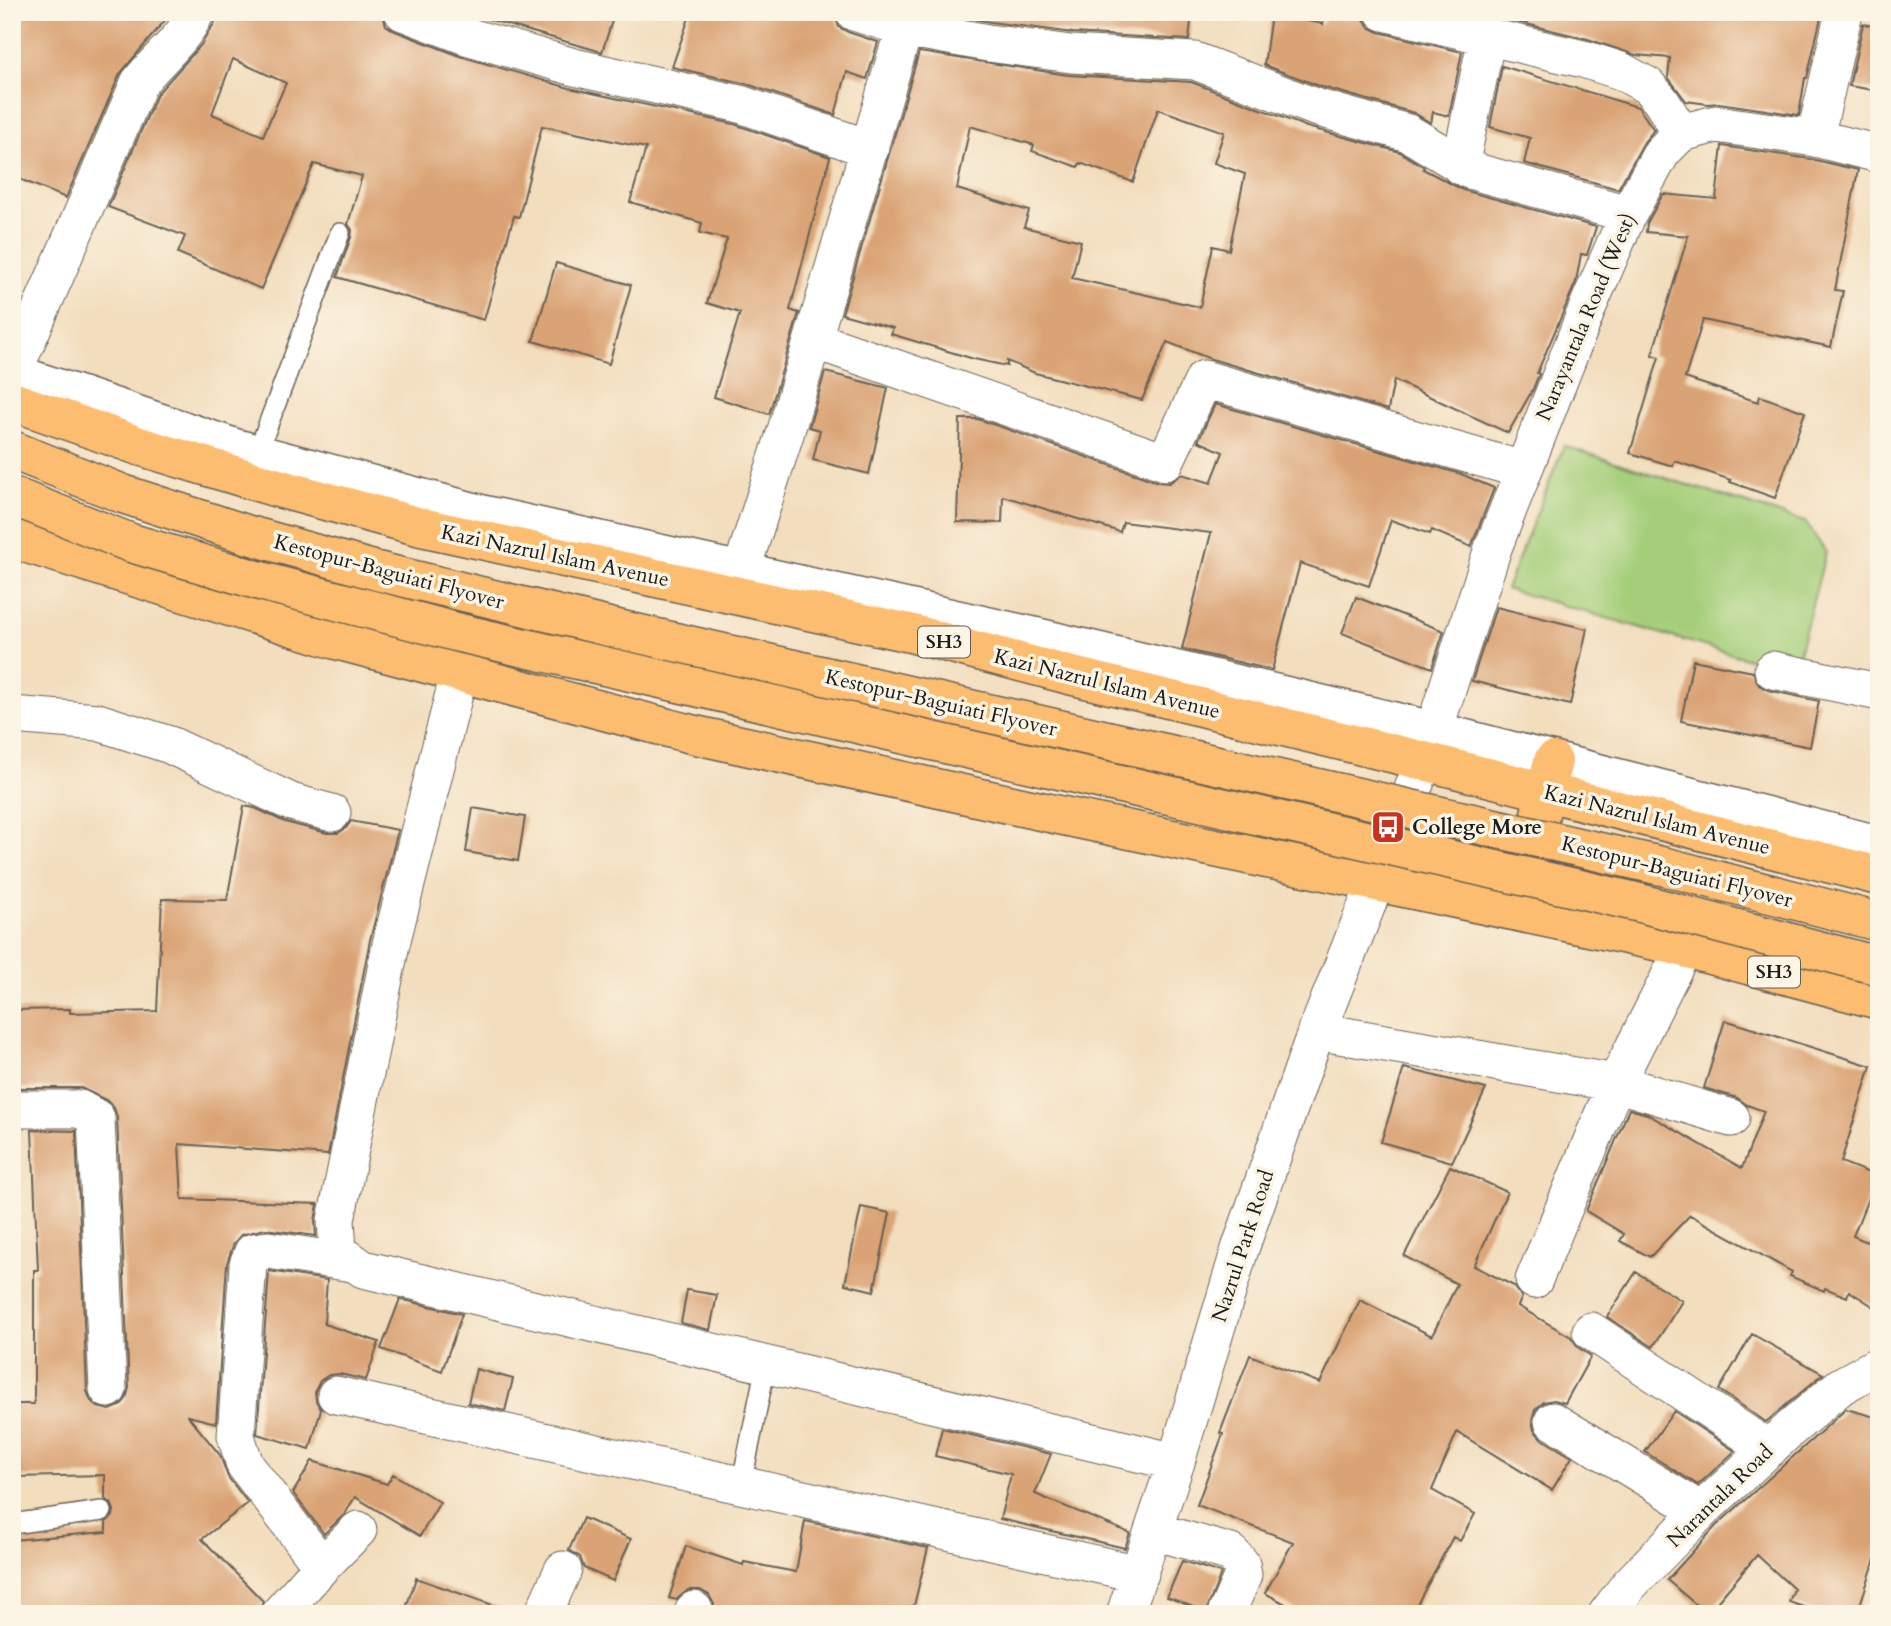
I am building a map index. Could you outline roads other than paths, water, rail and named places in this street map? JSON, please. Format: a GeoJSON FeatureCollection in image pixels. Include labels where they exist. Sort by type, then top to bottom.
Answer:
{"type":"FeatureCollection","features":[{"type":"Feature","properties":{"kind":"main road","name":"Kazi Nazrul Islam Avenue"},"geometry":{"type":"LineString","coordinates":[[12,401],[139,446],[274,487],[421,527],[910,633],[1069,675],[1429,746],[1549,776],[1879,876]]}},
{"type":"Feature","properties":{"kind":"main road","name":"Kestopur-Baguiati Flyover"},"geometry":{"type":"LineString","coordinates":[[12,450],[135,498],[248,535],[377,571],[623,631],[1666,867],[1879,922]]}},
{"type":"Feature","properties":{"kind":"main road","name":"Kestopur-Baguiati Flyover"},"geometry":{"type":"LineString","coordinates":[[12,496],[131,543],[264,582],[460,633],[1636,902],[1879,966]]}},
{"type":"Feature","properties":{"kind":"main road","name":"SH3"},"geometry":{"type":"LineString","coordinates":[[18,542],[285,625],[459,674],[691,734],[1684,948],[1879,1000]]}},
{"type":"Feature","properties":{"kind":"main road"},"geometry":{"type":"LineString","coordinates":[[1516,912],[1549,776]]}},
{"type":"Feature","properties":{"kind":"street"},"geometry":{"type":"LineString","coordinates":[[13,373],[139,83],[153,64],[189,28],[196,12]]}},
{"type":"Feature","properties":{"kind":"street"},"geometry":{"type":"LineString","coordinates":[[403,12],[466,36],[574,67],[740,104],[870,149]]}},
{"type":"Feature","properties":{"kind":"street"},"geometry":{"type":"LineString","coordinates":[[854,12],[907,20],[988,43],[1071,54],[1195,61],[1315,107],[1408,133],[1469,170],[1628,214]]}},
{"type":"Feature","properties":{"kind":"street"},"geometry":{"type":"LineString","coordinates":[[1384,12],[1583,59],[1621,71],[1648,86],[1681,133],[1716,124],[1815,138],[1879,154]]}},
{"type":"Feature","properties":{"kind":"street"},"geometry":{"type":"LineString","coordinates":[[1815,138],[1844,12]]}},
{"type":"Feature","properties":{"kind":"street"},"geometry":{"type":"LineString","coordinates":[[741,572],[814,340],[907,20]]}},
{"type":"Feature","properties":{"kind":"street"},"geometry":{"type":"LineString","coordinates":[[1460,166],[1487,37]]}},
{"type":"Feature","properties":{"kind":"street","name":"Narayantala Road (West)"},"geometry":{"type":"LineString","coordinates":[[1374,883],[1429,746],[1493,548],[1588,304],[1628,214],[1662,152],[1681,133]]}},
{"type":"Feature","properties":{"kind":"street"},"geometry":{"type":"LineString","coordinates":[[814,340],[1165,462],[1204,379],[1523,470]]}},
{"type":"Feature","properties":{"kind":"street","name":"Kazi Nazrul Islam Avenue"},"geometry":{"type":"LineString","coordinates":[[13,373],[257,454],[485,515],[1032,636],[1429,746]]}},
{"type":"Feature","properties":{"kind":"street"},"geometry":{"type":"LineString","coordinates":[[1773,670],[1879,692]]}},
{"type":"Feature","properties":{"kind":"street"},"geometry":{"type":"LineString","coordinates":[[459,674],[391,944],[336,1220],[338,1251],[363,1269],[1176,1462]]}},
{"type":"Feature","properties":{"kind":"street"},"geometry":{"type":"LineString","coordinates":[[12,715],[98,722],[170,745],[291,802],[332,813]]}},
{"type":"Feature","properties":{"kind":"street","name":"Kazi Nazrul Islam Avenue"},"geometry":{"type":"LineString","coordinates":[[1549,776],[1879,845]]}},
{"type":"Feature","properties":{"kind":"street","name":"Nazrul Park Road"},"geometry":{"type":"LineString","coordinates":[[1125,1614],[1176,1462],[1240,1249],[1316,1031],[1374,883]]}},
{"type":"Feature","properties":{"kind":"street"},"geometry":{"type":"LineString","coordinates":[[1534,1280],[1616,1083],[1684,948]]}},
{"type":"Feature","properties":{"kind":"street"},"geometry":{"type":"LineString","coordinates":[[1316,1031],[1616,1083],[1731,1118]]}},
{"type":"Feature","properties":{"kind":"street"},"geometry":{"type":"LineString","coordinates":[[12,1109],[80,1109],[96,1118],[108,1389]]}},
{"type":"Feature","properties":{"kind":"street"},"geometry":{"type":"LineString","coordinates":[[321,1566],[245,1465],[236,1436],[248,1264],[253,1252],[268,1250],[352,1263]]}},
{"type":"Feature","properties":{"kind":"street"},"geometry":{"type":"LineString","coordinates":[[1591,1331],[1769,1448]]}},
{"type":"Feature","properties":{"kind":"street","name":"Narantala Road"},"geometry":{"type":"LineString","coordinates":[[1607,1614],[1629,1585],[1769,1448],[1842,1386],[1879,1365]]}},
{"type":"Feature","properties":{"kind":"street"},"geometry":{"type":"LineString","coordinates":[[1842,1386],[1879,1401]]}},
{"type":"Feature","properties":{"kind":"street"},"geometry":{"type":"LineString","coordinates":[[336,1395],[1140,1574]]}},
{"type":"Feature","properties":{"kind":"street"},"geometry":{"type":"LineString","coordinates":[[1553,1421],[1702,1511]]}},
{"type":"Feature","properties":{"kind":"street"},"geometry":{"type":"LineString","coordinates":[[279,1614],[321,1566],[358,1530]]}},
{"type":"Feature","properties":{"kind":"street"},"geometry":{"type":"LineString","coordinates":[[1154,1531],[1231,1553],[1241,1564],[1243,1575],[1226,1614]]}},
{"type":"Feature","properties":{"kind":"street"},"geometry":{"type":"LineString","coordinates":[[543,1614],[563,1570]]}},
{"type":"Feature","properties":{"kind":"lane"},"geometry":{"type":"LineString","coordinates":[[257,454],[340,233]]}},
{"type":"Feature","properties":{"kind":"lane"},"geometry":{"type":"LineString","coordinates":[[741,1486],[766,1365]]}},
{"type":"Feature","properties":{"kind":"lane"},"geometry":{"type":"LineString","coordinates":[[12,1524],[102,1511]]}},
{"type":"Feature","properties":{"kind":"place","name":"College More"},"geometry":{"type":"Point","coordinates":[1388,827]}}]}
